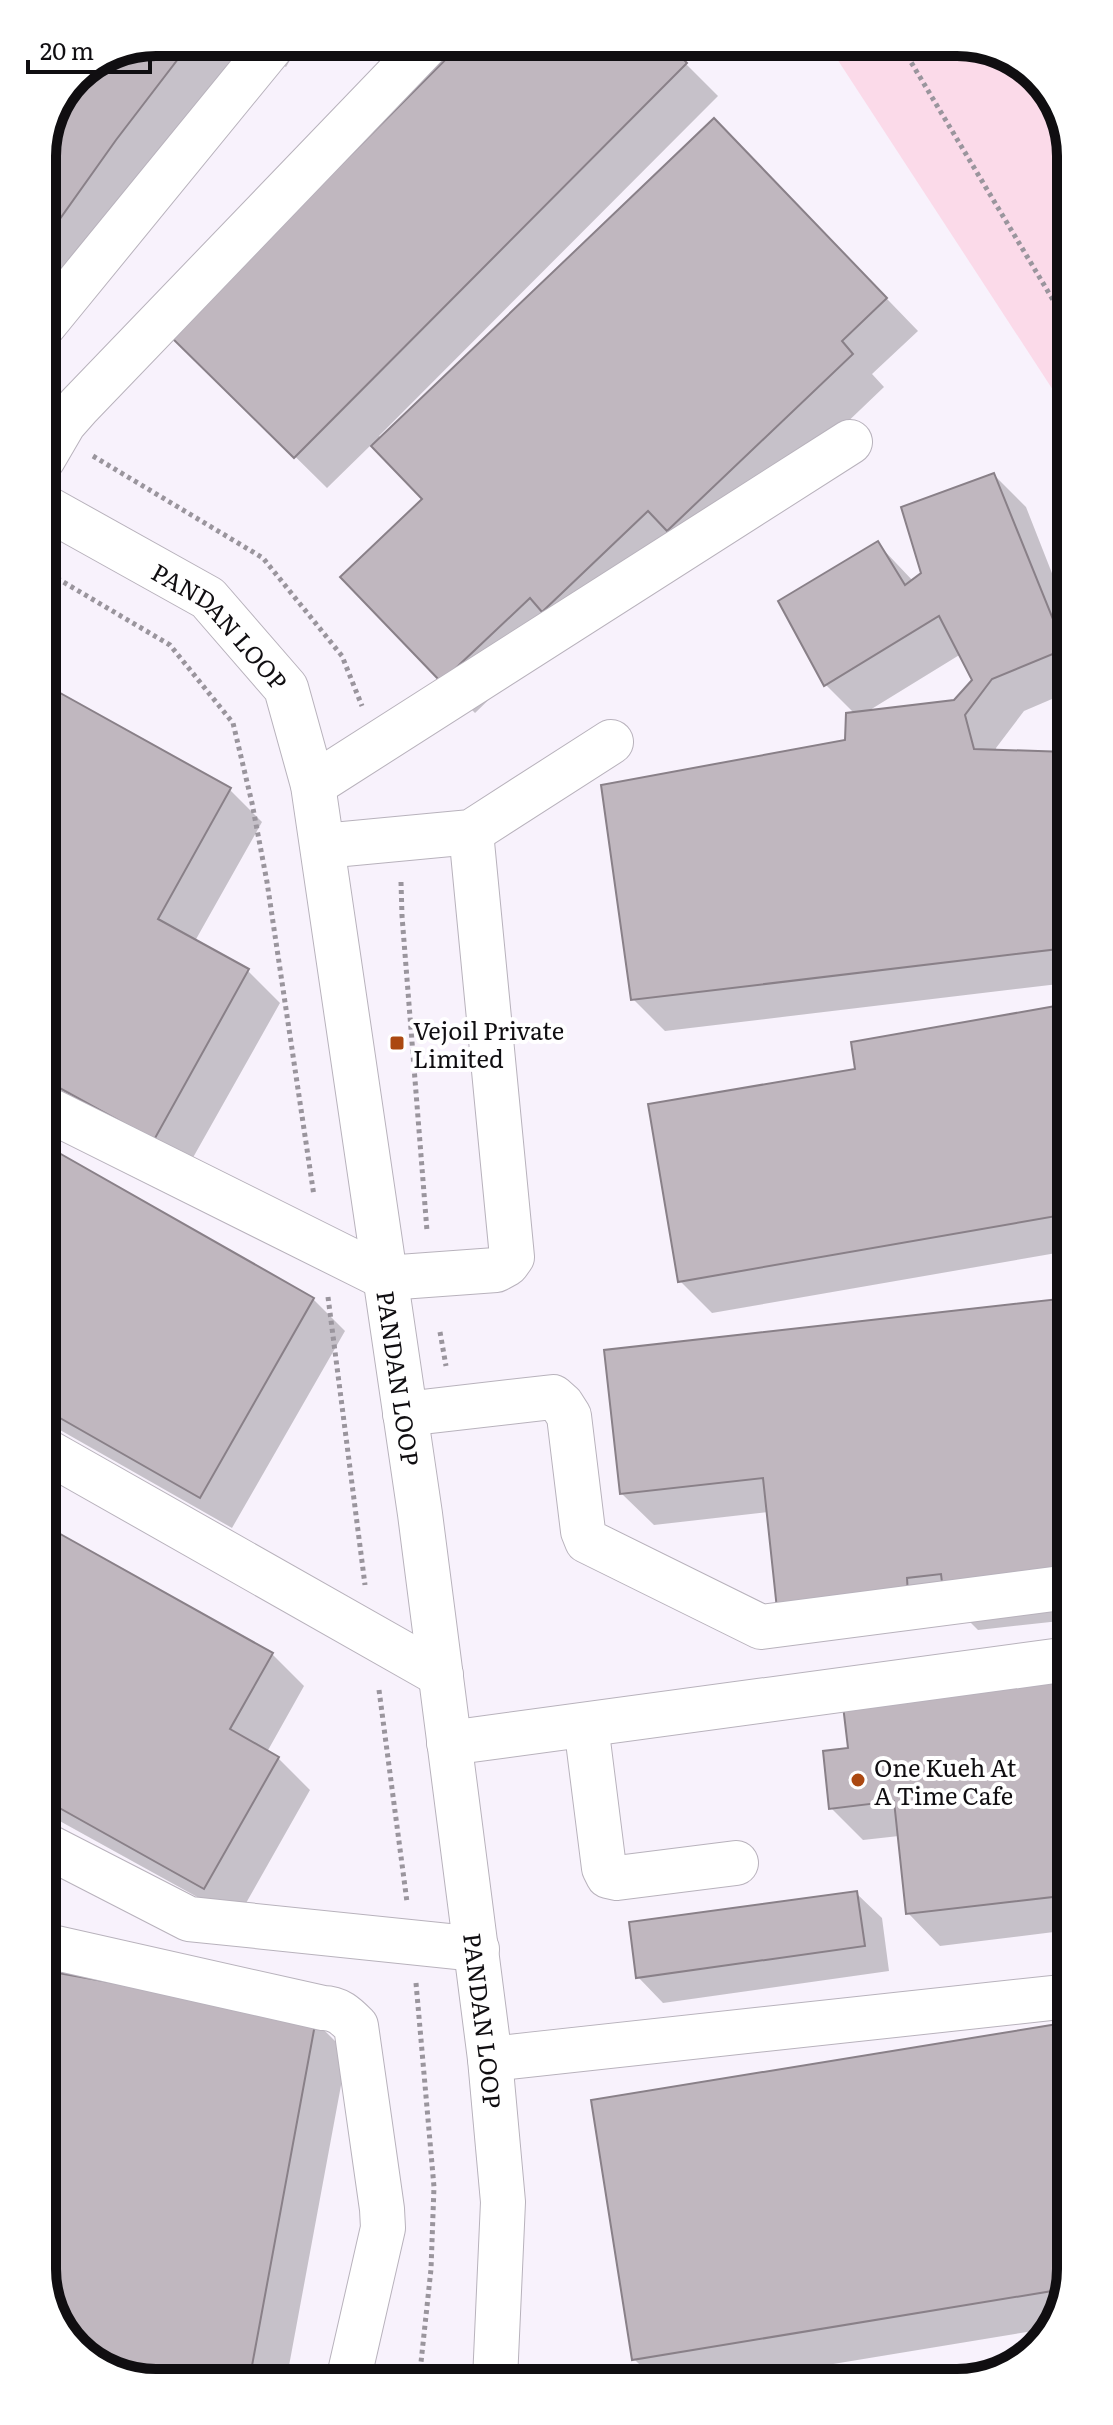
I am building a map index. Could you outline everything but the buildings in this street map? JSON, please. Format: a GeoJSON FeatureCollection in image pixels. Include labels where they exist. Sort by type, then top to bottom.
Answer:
{"type":"FeatureCollection","features":[{"type":"Feature","properties":{"kind":"street"},"geometry":{"type":"LineString","coordinates":[[56,310],[264,56]]}},
{"type":"Feature","properties":{"kind":"street"},"geometry":{"type":"LineString","coordinates":[[56,437],[79,406],[416,56]]}},
{"type":"Feature","properties":{"kind":"street"},"geometry":{"type":"LineString","coordinates":[[313,785],[850,442]]}},
{"type":"Feature","properties":{"kind":"street","name":"PANDAN LOOP"},"geometry":{"type":"LineString","coordinates":[[56,518],[208,598],[286,688],[313,785],[405,1414],[490,2059],[503,2202],[495,2369]]}},
{"type":"Feature","properties":{"kind":"street"},"geometry":{"type":"LineString","coordinates":[[323,846],[471,832],[611,742]]}},
{"type":"Feature","properties":{"kind":"street"},"geometry":{"type":"LineString","coordinates":[[56,1113],[386,1278],[496,1270],[507,1264],[512,1257],[471,832]]}},
{"type":"Feature","properties":{"kind":"street"},"geometry":{"type":"LineString","coordinates":[[405,1414],[553,1397],[569,1416],[583,1531],[587,1541],[761,1627],[1057,1589]]}},
{"type":"Feature","properties":{"kind":"street"},"geometry":{"type":"LineString","coordinates":[[56,1457],[441,1675]]}},
{"type":"Feature","properties":{"kind":"street"},"geometry":{"type":"LineString","coordinates":[[449,1743],[1057,1661]]}},
{"type":"Feature","properties":{"kind":"street"},"geometry":{"type":"LineString","coordinates":[[586,1725],[604,1868],[608,1876],[617,1878],[736,1863]]}},
{"type":"Feature","properties":{"kind":"street"},"geometry":{"type":"LineString","coordinates":[[56,1851],[189,1919],[477,1949]]}},
{"type":"Feature","properties":{"kind":"street"},"geometry":{"type":"LineString","coordinates":[[56,1948],[333,2008],[356,2026],[383,2228],[351,2369]]}},
{"type":"Feature","properties":{"kind":"street"},"geometry":{"type":"LineString","coordinates":[[490,2059],[1057,1997]]}},
{"type":"Feature","properties":{"kind":"path"},"geometry":{"type":"LineString","coordinates":[[907,56],[1057,307]]}},
{"type":"Feature","properties":{"kind":"path"},"geometry":{"type":"LineString","coordinates":[[56,578],[170,645],[233,723],[252,803]]}},
{"type":"Feature","properties":{"kind":"shaded area"},"geometry":{"type":"Polygon","coordinates":[[[835,56],[976,58],[1007,69],[1028,85],[1040,100],[1052,124],[1057,156],[1057,396],[835,56]]]}},
{"type":"Feature","properties":{"kind":"place","name":"Vejoil Private Limited"},"geometry":{"type":"Point","coordinates":[397,1043]}},
{"type":"Feature","properties":{"kind":"place","name":"One Kueh At A Time Cafe"},"geometry":{"type":"Point","coordinates":[858,1780]}}]}
